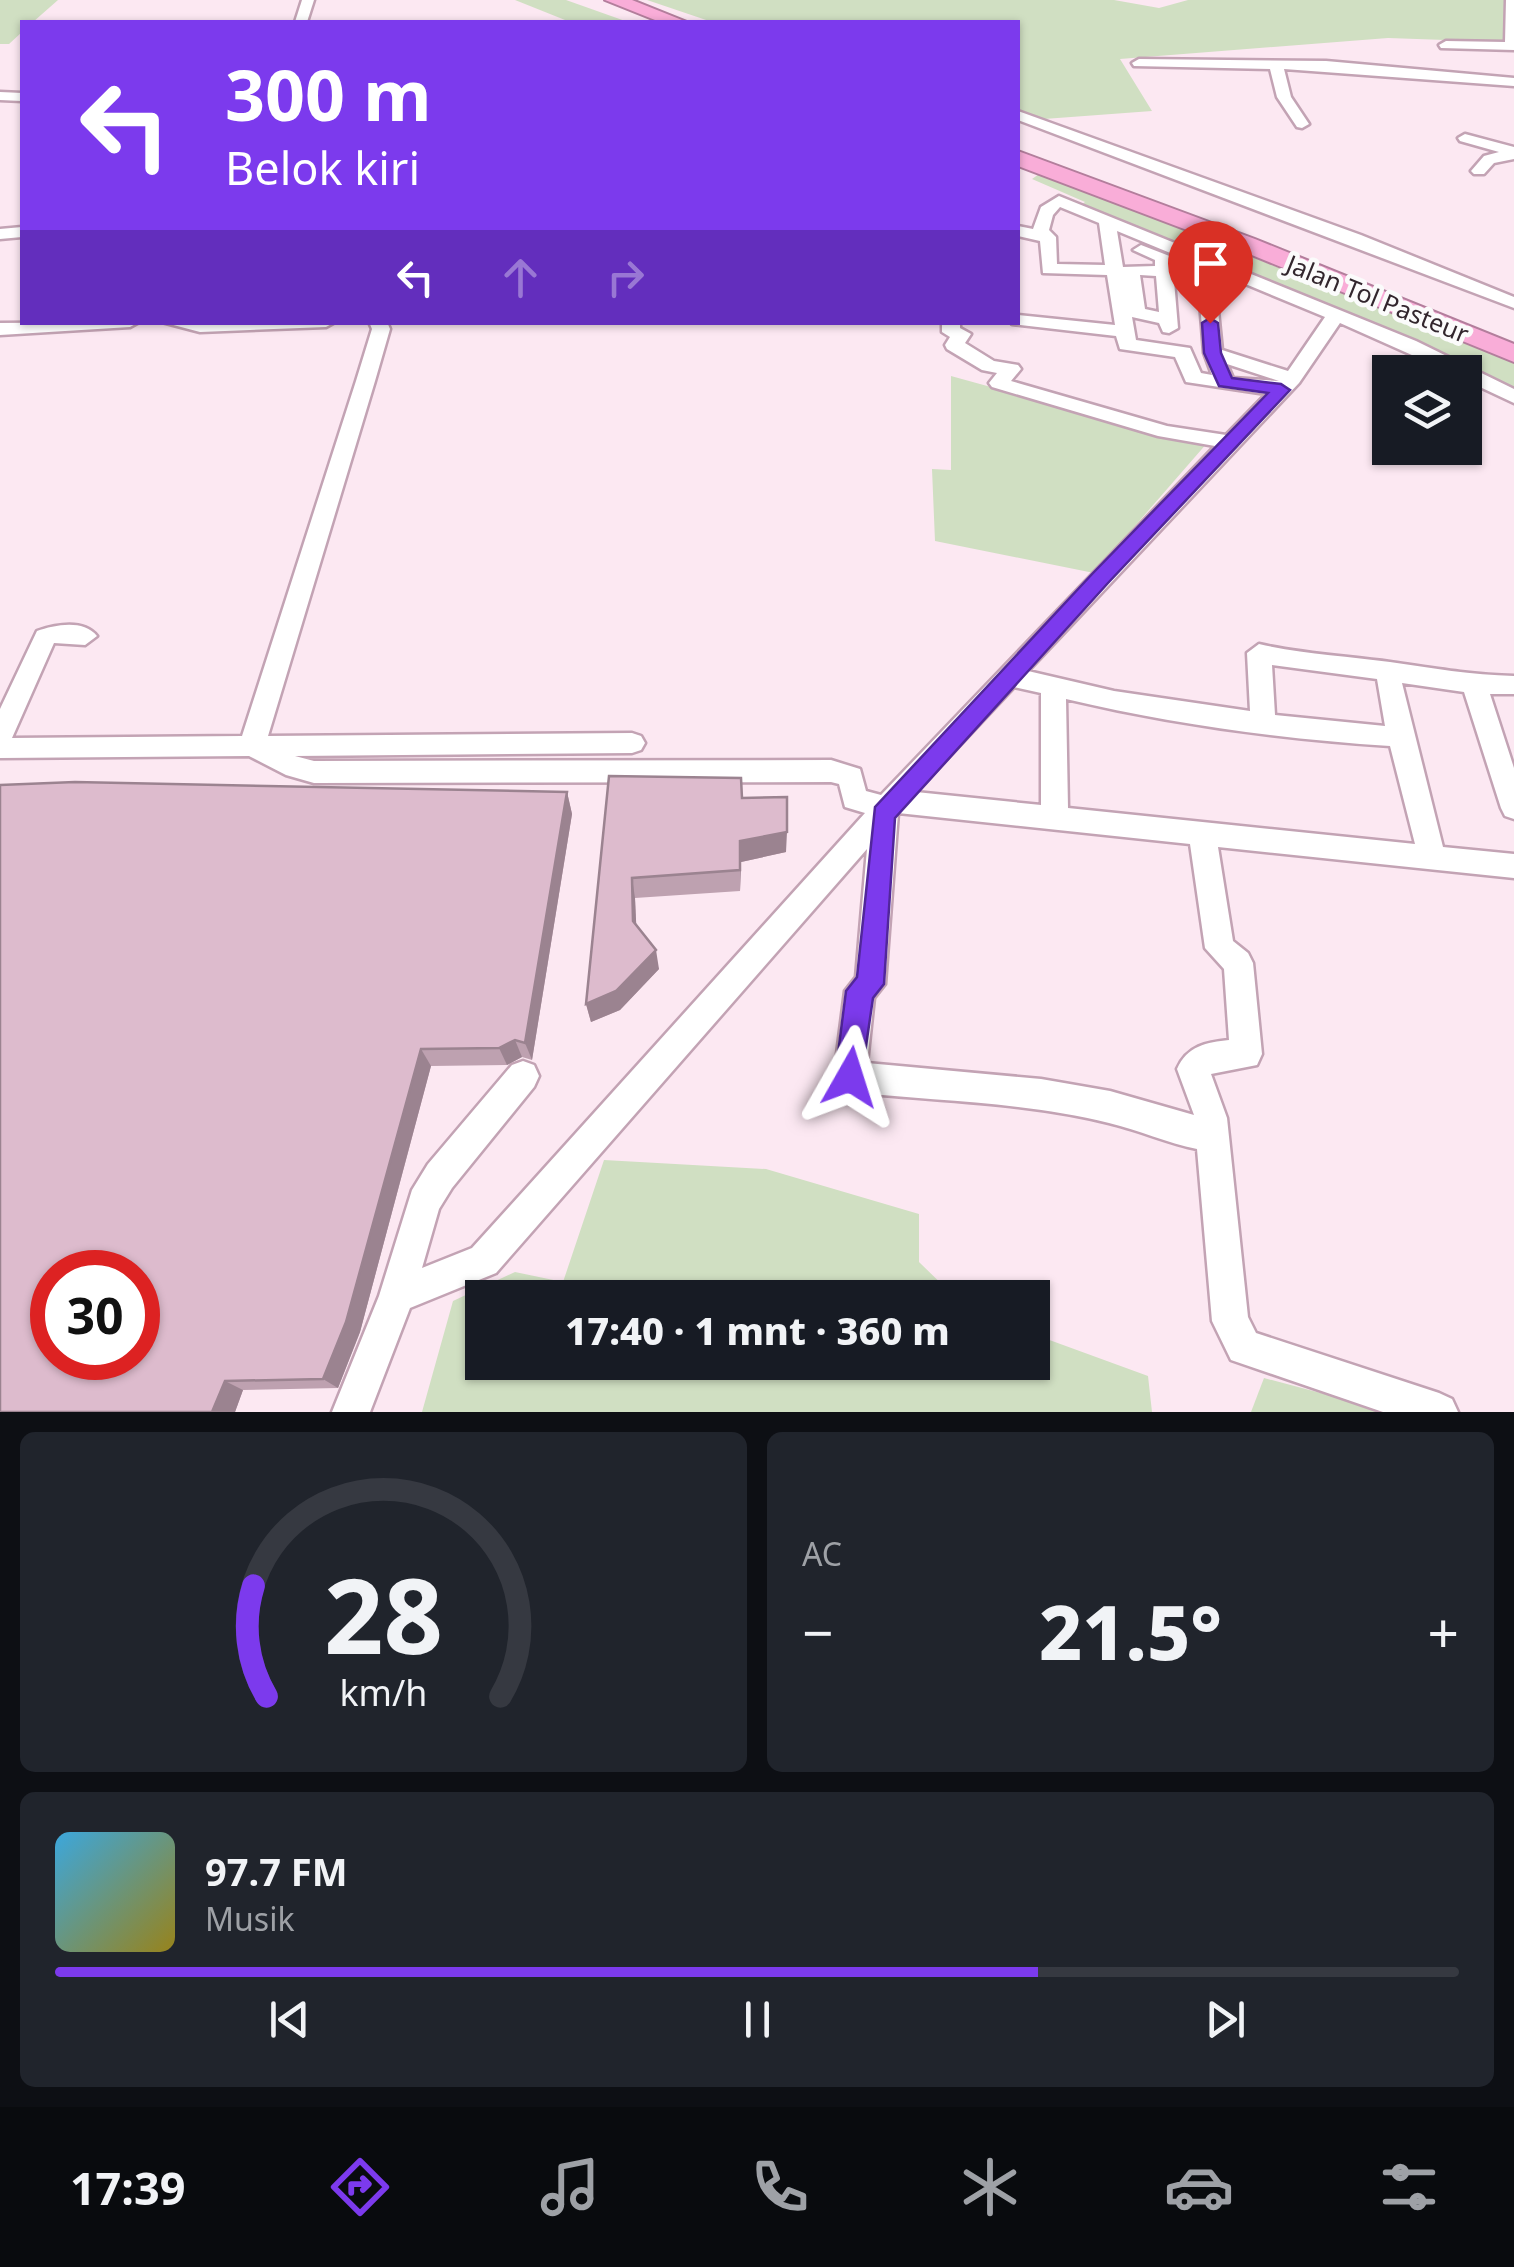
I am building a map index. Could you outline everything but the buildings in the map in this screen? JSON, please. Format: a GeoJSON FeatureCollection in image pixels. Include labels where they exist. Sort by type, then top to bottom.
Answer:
{"type":"FeatureCollection","features":[{"type":"Feature","properties":{"kind":"highway"},"geometry":{"type":"LineString","coordinates":[[606,3],[640,20]]}},
{"type":"Feature","properties":{"kind":"highway"},"geometry":{"type":"LineString","coordinates":[[606,3],[670,20]]}},
{"type":"Feature","properties":{"kind":"highway","name":"Jalan Tol Pasteur"},"geometry":{"type":"LineString","coordinates":[[1020,145],[1263,234],[1514,335]]}},
{"type":"Feature","properties":{"kind":"highway","name":"Jalan Tol Pasteur"},"geometry":{"type":"LineString","coordinates":[[1020,159],[1246,244],[1514,354]]}},
{"type":"Feature","properties":{"kind":"street"},"geometry":{"type":"LineString","coordinates":[[1446,44],[1512,46],[1512,0]]}},
{"type":"Feature","properties":{"kind":"street"},"geometry":{"type":"LineString","coordinates":[[1140,64],[1326,65],[1514,82]]}},
{"type":"Feature","properties":{"kind":"street"},"geometry":{"type":"LineString","coordinates":[[1276,66],[1284,96],[1302,124]]}},
{"type":"Feature","properties":{"kind":"street"},"geometry":{"type":"LineString","coordinates":[[1020,116],[1355,239],[1514,303]]}},
{"type":"Feature","properties":{"kind":"street"},"geometry":{"type":"LineString","coordinates":[[1502,128],[1514,151]]}},
{"type":"Feature","properties":{"kind":"street"},"geometry":{"type":"LineString","coordinates":[[1464,138],[1514,151]]}},
{"type":"Feature","properties":{"kind":"street"},"geometry":{"type":"LineString","coordinates":[[1480,171],[1489,159],[1514,151]]}},
{"type":"Feature","properties":{"kind":"street"},"geometry":{"type":"LineString","coordinates":[[1041,236],[1045,214],[1051,204],[1060,202],[1425,355]]}},
{"type":"Feature","properties":{"kind":"street"},"geometry":{"type":"LineString","coordinates":[[1108,221],[1128,345],[1184,352],[1193,378],[1287,384]]}},
{"type":"Feature","properties":{"kind":"street"},"geometry":{"type":"LineString","coordinates":[[1129,230],[1120,243],[1162,256],[1169,323],[1137,313],[1130,270],[1163,271]]}},
{"type":"Feature","properties":{"kind":"street"},"geometry":{"type":"LineString","coordinates":[[1020,232],[1048,236],[1049,269],[1113,270]]}},
{"type":"Feature","properties":{"kind":"street"},"geometry":{"type":"LineString","coordinates":[[1205,262],[1213,353],[1225,382]]}},
{"type":"Feature","properties":{"kind":"street"},"geometry":{"type":"LineString","coordinates":[[397,1296],[484,1261],[1008,676],[1287,384],[1336,315]]}},
{"type":"Feature","properties":{"kind":"street"},"geometry":{"type":"LineString","coordinates":[[1020,320],[1124,331]]}},
{"type":"Feature","properties":{"kind":"street"},"geometry":{"type":"LineString","coordinates":[[0,328],[65,325]]}},
{"type":"Feature","properties":{"kind":"street"},"geometry":{"type":"LineString","coordinates":[[252,746],[269,682],[342,464],[382,329],[380,325]]}},
{"type":"Feature","properties":{"kind":"street"},"geometry":{"type":"LineString","coordinates":[[951,325],[951,332],[962,334],[954,345],[989,366],[1011,369],[1000,383],[1136,424],[1230,442]]}},
{"type":"Feature","properties":{"kind":"street"},"geometry":{"type":"LineString","coordinates":[[1213,353],[1287,384]]}},
{"type":"Feature","properties":{"kind":"street"},"geometry":{"type":"LineString","coordinates":[[1482,381],[1514,397]]}},
{"type":"Feature","properties":{"kind":"street"},"geometry":{"type":"LineString","coordinates":[[0,738],[46,638],[57,633],[84,636]]}},
{"type":"Feature","properties":{"kind":"street"},"geometry":{"type":"LineString","coordinates":[[1262,722],[1260,653],[1302,663],[1387,670],[1474,684],[1514,685]]}},
{"type":"Feature","properties":{"kind":"street"},"geometry":{"type":"LineString","coordinates":[[1387,670],[1400,738],[1432,856]]}},
{"type":"Feature","properties":{"kind":"street"},"geometry":{"type":"LineString","coordinates":[[1008,676],[1114,701],[1400,738]]}},
{"type":"Feature","properties":{"kind":"street"},"geometry":{"type":"LineString","coordinates":[[1474,684],[1514,808]]}},
{"type":"Feature","properties":{"kind":"street"},"geometry":{"type":"LineString","coordinates":[[1053,686],[1055,815]]}},
{"type":"Feature","properties":{"kind":"street"},"geometry":{"type":"LineString","coordinates":[[0,748],[632,744]]}},
{"type":"Feature","properties":{"kind":"street"},"geometry":{"type":"LineString","coordinates":[[252,746],[295,768],[314,772],[832,772],[851,777],[854,799],[888,808],[1055,815],[1514,866]]}},
{"type":"Feature","properties":{"kind":"street"},"geometry":{"type":"LineString","coordinates":[[888,808],[870,984],[860,991],[850,1077],[1040,1095],[1110,1107],[1168,1127],[1212,1135]]}},
{"type":"Feature","properties":{"kind":"street"},"geometry":{"type":"LineString","coordinates":[[1202,834],[1216,934],[1222,951],[1238,962],[1246,1025],[1246,1054],[1208,1056],[1194,1064],[1206,1099],[1212,1135],[1234,1336],[1244,1347],[1439,1412]]}},
{"type":"Feature","properties":{"kind":"street"},"geometry":{"type":"LineString","coordinates":[[351,1412],[397,1296],[424,1202],[440,1176],[523,1076]]}},
{"type":"Feature","properties":{"kind":"green space"},"geometry":{"type":"Polygon","coordinates":[[[0,0],[58,0],[35,20],[20,20],[20,34],[9,44],[0,44],[0,0]]]}},
{"type":"Feature","properties":{"kind":"green space"},"geometry":{"type":"Polygon","coordinates":[[[515,0],[566,0],[622,20],[565,20],[515,0]]]}},
{"type":"Feature","properties":{"kind":"green space"},"geometry":{"type":"Polygon","coordinates":[[[647,0],[1114,0],[1159,8],[1188,0],[1506,0],[1503,42],[1388,38],[1120,59],[1152,111],[1044,119],[1020,110],[1020,20],[706,20],[647,0]]]}},
{"type":"Feature","properties":{"kind":"green space"},"geometry":{"type":"Polygon","coordinates":[[[1042,172],[1514,363],[1514,391],[1482,377],[1482,355],[1430,355],[1080,206],[1085,202],[1032,179],[1042,172]]]}},
{"type":"Feature","properties":{"kind":"green space"},"geometry":{"type":"Polygon","coordinates":[[[951,376],[1166,435],[1208,442],[1094,573],[935,541],[932,469],[951,470],[951,376]]]}},
{"type":"Feature","properties":{"kind":"green space"},"geometry":{"type":"Polygon","coordinates":[[[604,1160],[766,1169],[919,1214],[919,1262],[938,1280],[564,1280],[604,1160]]]}},
{"type":"Feature","properties":{"kind":"green space"},"geometry":{"type":"Polygon","coordinates":[[[515,1272],[553,1280],[498,1280],[515,1272]]]}},
{"type":"Feature","properties":{"kind":"green space"},"geometry":{"type":"Polygon","coordinates":[[[465,1295],[465,1380],[1050,1380],[1050,1340],[1148,1376],[1152,1412],[422,1412],[453,1301],[465,1295]]]}},
{"type":"Feature","properties":{"kind":"green space"},"geometry":{"type":"Polygon","coordinates":[[[1264,1378],[1392,1412],[1251,1412],[1264,1378]]]}},
{"type":"Feature","properties":{"kind":"route"},"geometry":{"type":"LineString","coordinates":[[850,1077],[860,991],[870,984],[872,932],[883,856],[883,814],[1100,578],[1281,390],[1225,382],[1213,353],[1210,323]]}}]}
